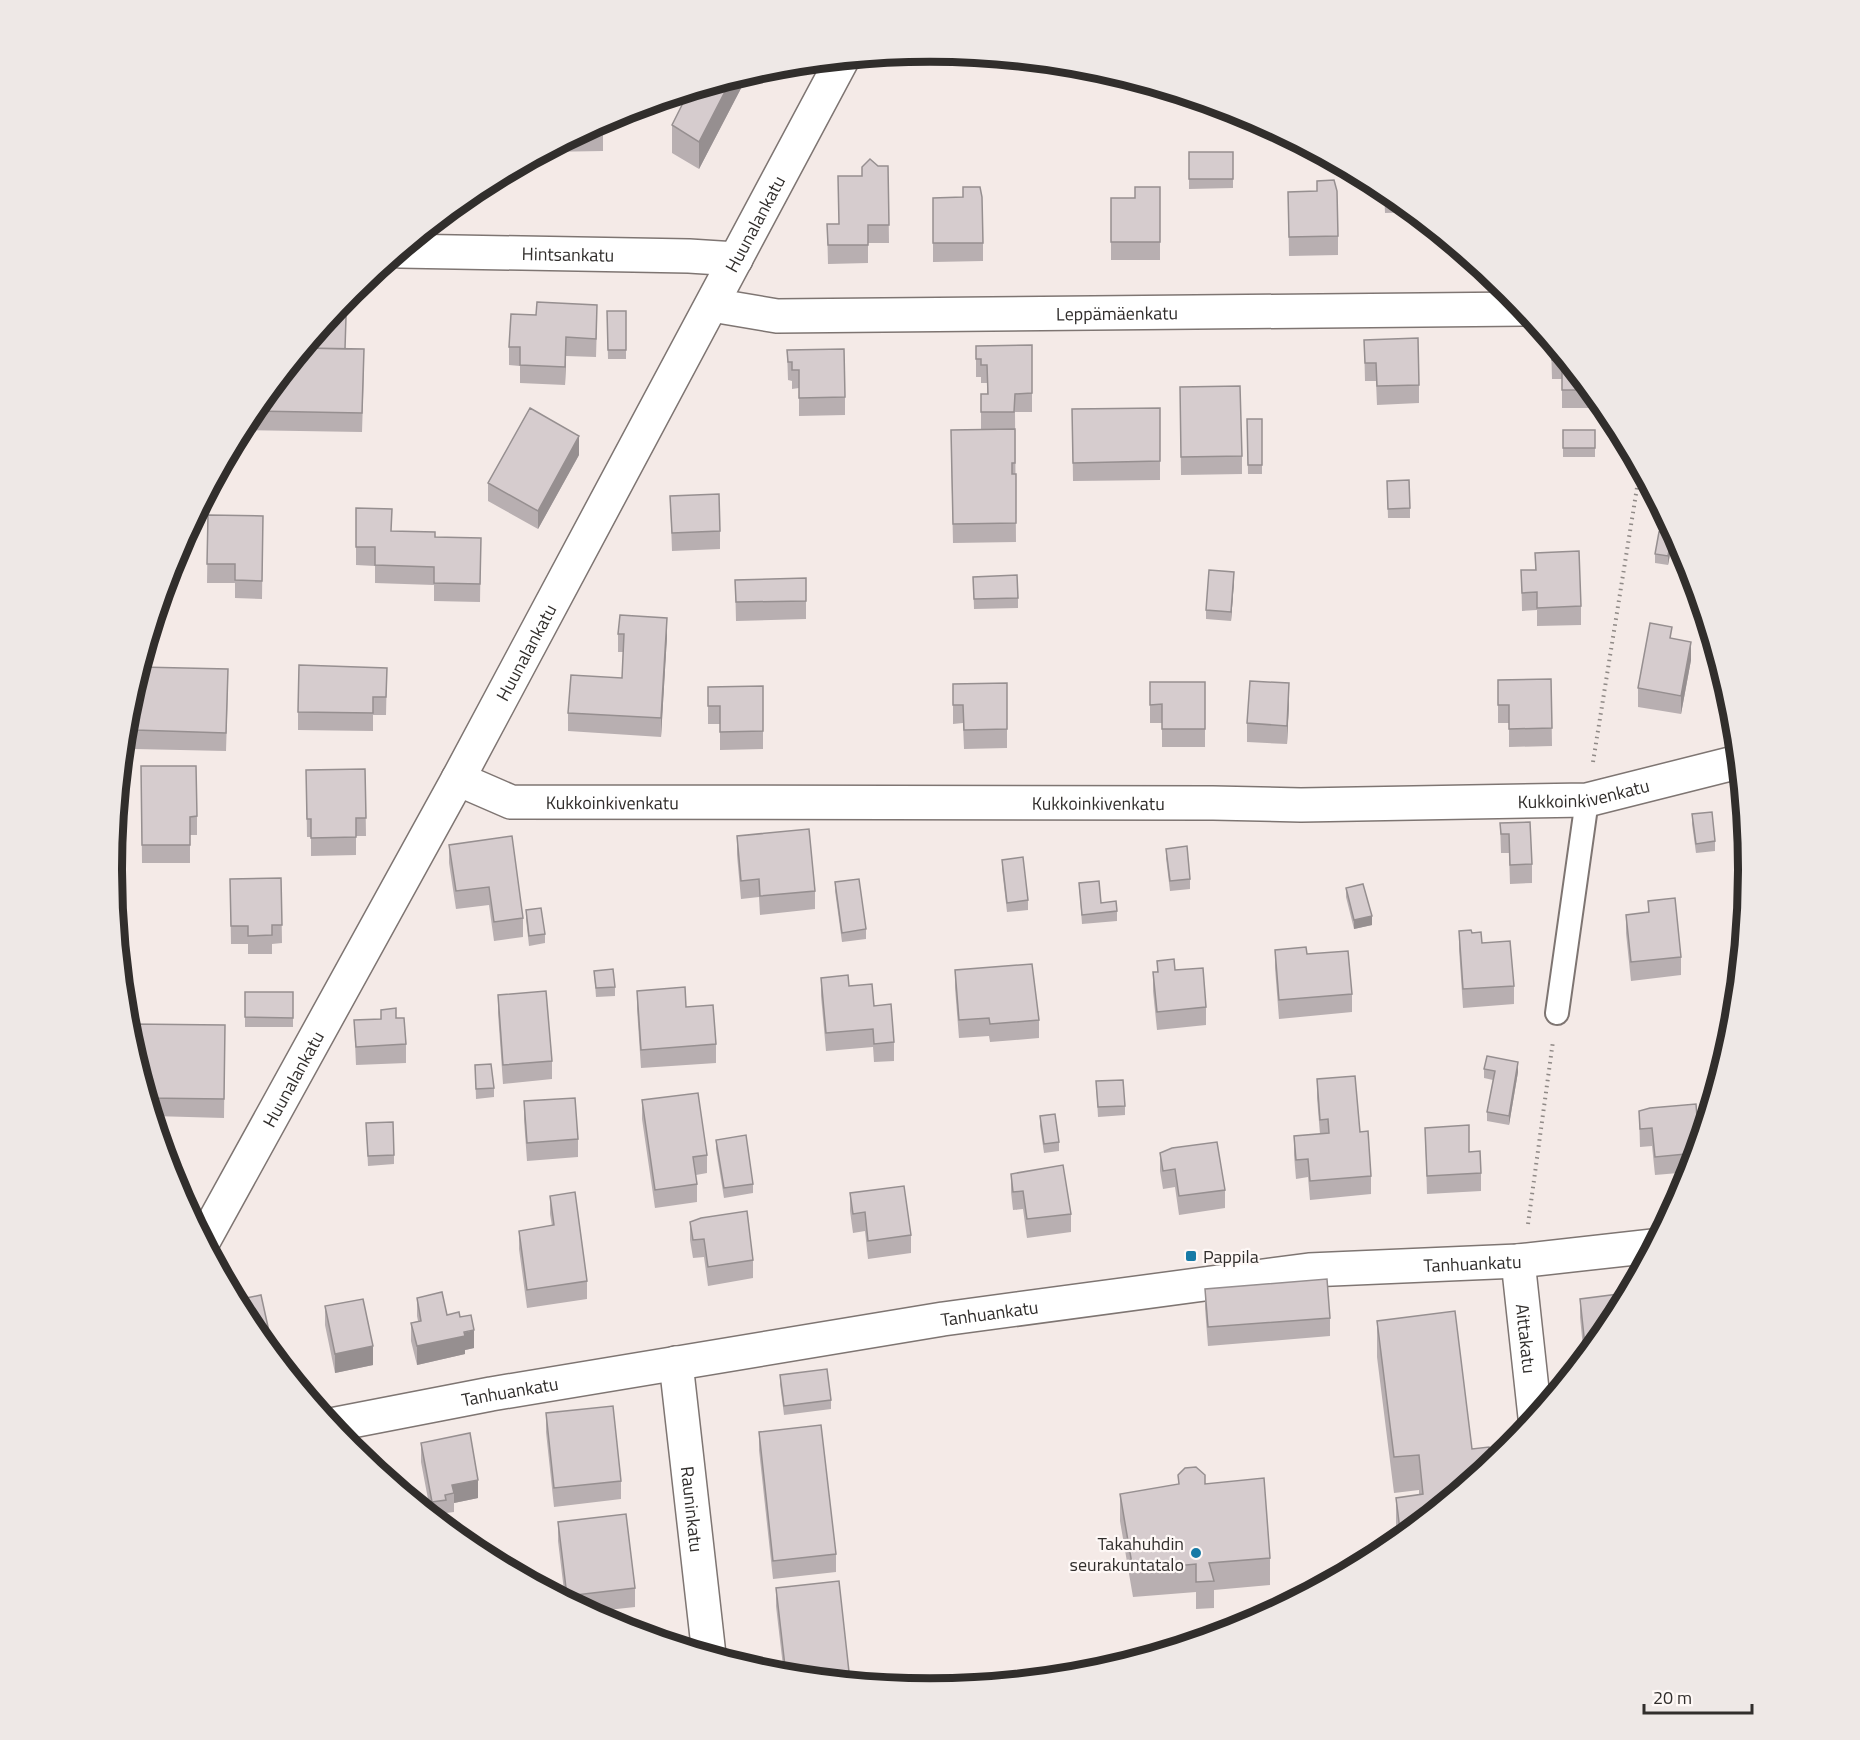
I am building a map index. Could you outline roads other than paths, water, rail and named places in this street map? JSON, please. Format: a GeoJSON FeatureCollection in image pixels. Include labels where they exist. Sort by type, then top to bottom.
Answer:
{"type":"FeatureCollection","features":[{"type":"Feature","properties":{"kind":"street","name":"Huunalankatu"},"geometry":{"type":"LineString","coordinates":[[208,1233],[458,779],[838,67]]}},
{"type":"Feature","properties":{"kind":"street","name":"Hintsankatu"},"geometry":{"type":"LineString","coordinates":[[412,250],[736,259]]}},
{"type":"Feature","properties":{"kind":"street","name":"Leppämäenkatu"},"geometry":{"type":"LineString","coordinates":[[712,305],[777,316],[1512,309]]}},
{"type":"Feature","properties":{"kind":"street","name":"Kukkoinkivenkatu"},"geometry":{"type":"LineString","coordinates":[[458,779],[511,802],[1213,802],[1301,805],[1587,800],[1732,764]]}},
{"type":"Feature","properties":{"kind":"street","name":"Tanhuankatu"},"geometry":{"type":"LineString","coordinates":[[341,1423],[491,1394],[943,1319],[1293,1272],[1521,1260],[1645,1247]]}},
{"type":"Feature","properties":{"kind":"street","name":"Aittakatu"},"geometry":{"type":"LineString","coordinates":[[1521,1260],[1535,1406]]}},
{"type":"Feature","properties":{"kind":"street","name":"Rauninkatu"},"geometry":{"type":"LineString","coordinates":[[676,1363],[708,1647]]}},
{"type":"Feature","properties":{"kind":"lane"},"geometry":{"type":"LineString","coordinates":[[1557,1013],[1587,800]]}},
{"type":"Feature","properties":{"kind":"place","name":"Pappila"},"geometry":{"type":"Point","coordinates":[1191,1256]}},
{"type":"Feature","properties":{"kind":"place","name":"Takahuhdin seurakuntatalo"},"geometry":{"type":"Point","coordinates":[1196,1553]}}]}
